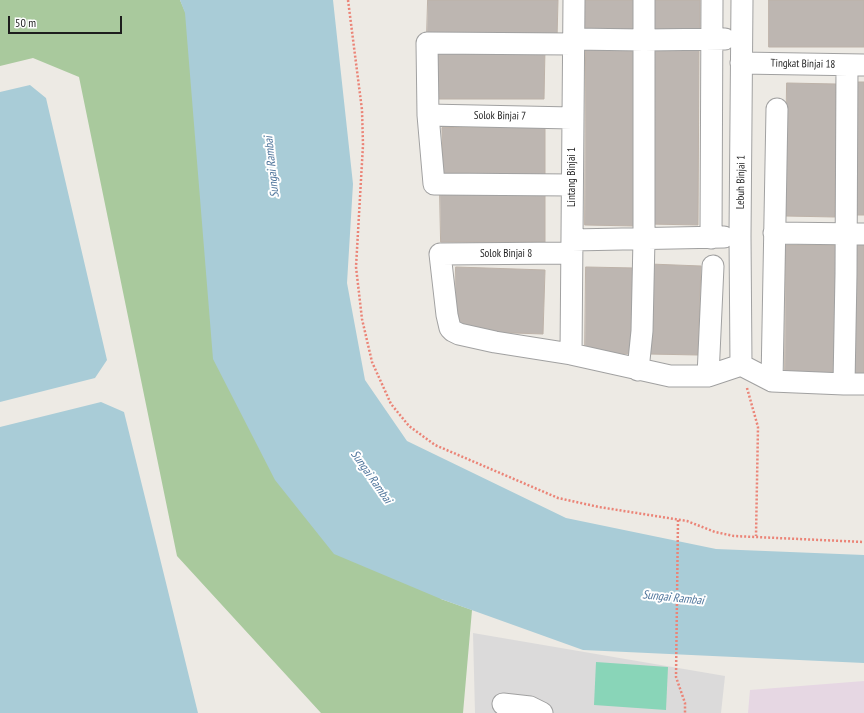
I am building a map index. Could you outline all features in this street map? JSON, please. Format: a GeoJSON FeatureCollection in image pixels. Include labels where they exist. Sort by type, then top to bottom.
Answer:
{"type":"FeatureCollection","features":[{"type":"Feature","properties":{"kind":"street","name":"Lintang Binjai 1"},"geometry":{"type":"LineString","coordinates":[[570,354],[574,0]]}},
{"type":"Feature","properties":{"kind":"street"},"geometry":{"type":"LineString","coordinates":[[638,370],[642,331],[644,239],[644,0]]}},
{"type":"Feature","properties":{"kind":"street"},"geometry":{"type":"LineString","coordinates":[[711,238],[712,0]]}},
{"type":"Feature","properties":{"kind":"street","name":"Lebuh Binjai 1"},"geometry":{"type":"LineString","coordinates":[[741,365],[740,236],[742,0]]}},
{"type":"Feature","properties":{"kind":"street"},"geometry":{"type":"LineString","coordinates":[[572,185],[434,184],[428,115],[427,43],[742,38]]}},
{"type":"Feature","properties":{"kind":"street","name":"Tingkat Binjai 18"},"geometry":{"type":"LineString","coordinates":[[741,63],[855,65]]}},
{"type":"Feature","properties":{"kind":"street"},"geometry":{"type":"LineString","coordinates":[[570,354],[670,376],[708,376],[741,365],[772,381],[854,384],[846,274],[855,234],[855,65]]}},
{"type":"Feature","properties":{"kind":"street"},"geometry":{"type":"LineString","coordinates":[[772,381],[776,109]]}},
{"type":"Feature","properties":{"kind":"street","name":"Solok Binjai 7"},"geometry":{"type":"LineString","coordinates":[[428,115],[572,118]]}},
{"type":"Feature","properties":{"kind":"street"},"geometry":{"type":"LineString","coordinates":[[741,157],[776,158]]}},
{"type":"Feature","properties":{"kind":"street"},"geometry":{"type":"LineString","coordinates":[[774,233],[855,234]]}},
{"type":"Feature","properties":{"kind":"street","name":"Solok Binjai 8"},"geometry":{"type":"LineString","coordinates":[[570,354],[495,342],[459,334],[453,331],[450,328],[447,314],[440,254],[572,247],[644,239],[740,236]]}},
{"type":"Feature","properties":{"kind":"street"},"geometry":{"type":"LineString","coordinates":[[708,376],[713,266]]}},
{"type":"Feature","properties":{"kind":"street"},"geometry":{"type":"LineString","coordinates":[[503,704],[530,707],[542,713]]}},
{"type":"Feature","properties":{"kind":"path"},"geometry":{"type":"LineString","coordinates":[[348,0],[362,110],[363,145],[356,266],[362,319],[372,362],[391,404],[409,426],[435,444],[558,498],[599,507],[687,521],[715,532],[734,536],[864,542]]}},
{"type":"Feature","properties":{"kind":"path"},"geometry":{"type":"LineString","coordinates":[[741,365],[758,427],[756,536]]}},
{"type":"Feature","properties":{"kind":"path"},"geometry":{"type":"LineString","coordinates":[[678,520],[676,678],[686,703],[685,713]]}},
{"type":"Feature","properties":{"kind":"shaded area"},"geometry":{"type":"Polygon","coordinates":[[[473,633],[725,676],[721,713],[475,713],[473,633]]]}},
{"type":"Feature","properties":{"kind":"shaded area"},"geometry":{"type":"Polygon","coordinates":[[[864,681],[864,713],[748,713],[750,690],[864,681]]]}},
{"type":"Feature","properties":{"kind":"green space"},"geometry":{"type":"Polygon","coordinates":[[[0,0],[180,0],[441,599],[472,610],[463,713],[321,713],[177,556],[79,77],[33,58],[0,66],[0,0]]]}},
{"type":"Feature","properties":{"kind":"green space"},"geometry":{"type":"Polygon","coordinates":[[[596,662],[668,667],[666,710],[594,705],[596,662]]]}},
{"type":"Feature","properties":{"kind":"water","name":"Sungai Rambai"},"geometry":{"type":"Polygon","coordinates":[[[180,0],[333,0],[353,184],[347,283],[365,380],[407,441],[566,518],[716,549],[864,555],[864,663],[583,650],[441,599],[334,554],[275,480],[213,359],[185,13],[180,0]]]}},
{"type":"Feature","properties":{"kind":"water"},"geometry":{"type":"Polygon","coordinates":[[[30,85],[46,98],[107,360],[95,378],[0,402],[0,92],[30,85]]]}},
{"type":"Feature","properties":{"kind":"water"},"geometry":{"type":"Polygon","coordinates":[[[101,402],[124,412],[198,713],[0,713],[0,427],[101,402]]]}},
{"type":"Feature","properties":{"kind":"building"},"geometry":{"type":"Polygon","coordinates":[[[428,0],[558,0],[557,38],[427,35],[428,0]]]}},
{"type":"Feature","properties":{"kind":"building"},"geometry":{"type":"Polygon","coordinates":[[[585,0],[636,0],[635,31],[585,31],[585,0]]]}},
{"type":"Feature","properties":{"kind":"building"},"geometry":{"type":"Polygon","coordinates":[[[650,0],[700,0],[700,35],[650,35],[650,0]]]}},
{"type":"Feature","properties":{"kind":"building"},"geometry":{"type":"Polygon","coordinates":[[[769,0],[864,0],[864,47],[769,47],[769,0]]]}},
{"type":"Feature","properties":{"kind":"building"},"geometry":{"type":"Polygon","coordinates":[[[649,44],[699,45],[698,225],[648,224],[649,44]]]}},
{"type":"Feature","properties":{"kind":"building"},"geometry":{"type":"Polygon","coordinates":[[[586,45],[636,45],[635,226],[585,225],[586,45]]]}},
{"type":"Feature","properties":{"kind":"building"},"geometry":{"type":"Polygon","coordinates":[[[545,49],[544,99],[434,99],[433,50],[545,49]]]}},
{"type":"Feature","properties":{"kind":"building"},"geometry":{"type":"Polygon","coordinates":[[[853,82],[864,82],[864,215],[852,215],[853,82]]]}},
{"type":"Feature","properties":{"kind":"building"},"geometry":{"type":"Polygon","coordinates":[[[787,83],[836,84],[835,217],[785,216],[787,83]]]}},
{"type":"Feature","properties":{"kind":"building"},"geometry":{"type":"Polygon","coordinates":[[[545,127],[545,177],[443,178],[442,128],[545,127]]]}},
{"type":"Feature","properties":{"kind":"building"},"geometry":{"type":"Polygon","coordinates":[[[440,193],[545,193],[545,242],[441,242],[440,193]]]}},
{"type":"Feature","properties":{"kind":"building"},"geometry":{"type":"Polygon","coordinates":[[[854,242],[864,242],[864,375],[853,375],[854,242]]]}},
{"type":"Feature","properties":{"kind":"building"},"geometry":{"type":"Polygon","coordinates":[[[786,245],[836,245],[834,378],[785,377],[786,245]]]}},
{"type":"Feature","properties":{"kind":"building"},"geometry":{"type":"Polygon","coordinates":[[[650,264],[701,266],[698,355],[648,354],[650,264]]]}},
{"type":"Feature","properties":{"kind":"building"},"geometry":{"type":"Polygon","coordinates":[[[456,267],[545,270],[543,334],[454,331],[456,267]]]}},
{"type":"Feature","properties":{"kind":"building"},"geometry":{"type":"Polygon","coordinates":[[[586,267],[635,268],[633,354],[585,353],[586,267]]]}}]}
